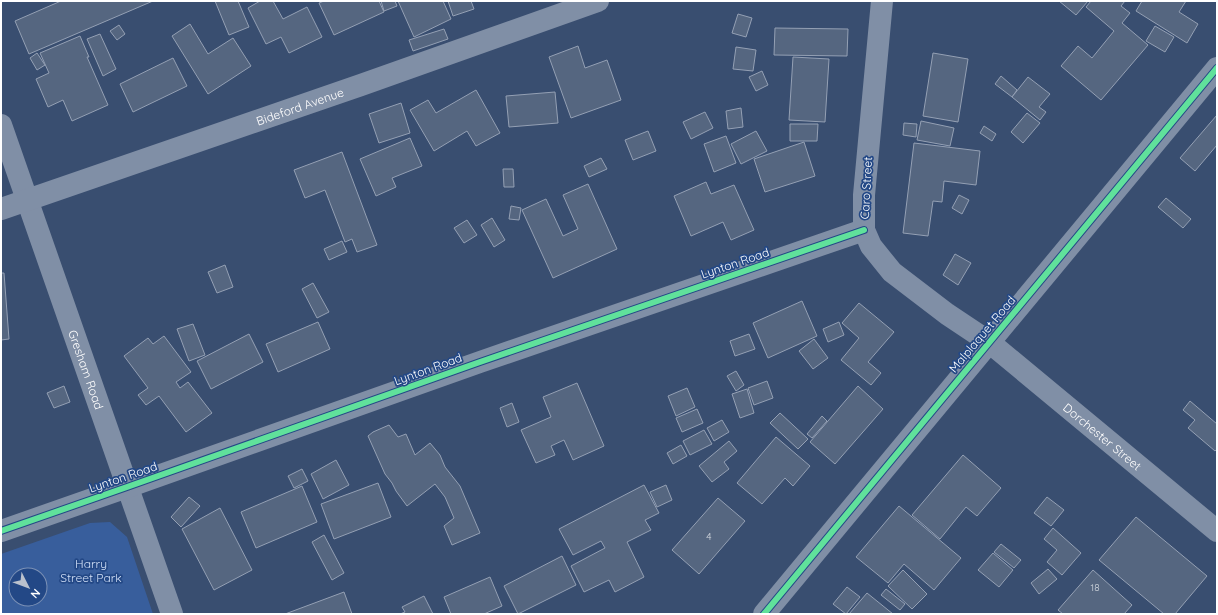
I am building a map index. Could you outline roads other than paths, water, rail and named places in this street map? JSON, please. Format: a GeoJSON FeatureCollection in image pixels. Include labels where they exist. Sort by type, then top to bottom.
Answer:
{"type":"FeatureCollection","features":[{"type":"Feature","properties":{"kind":"street","name":"Bideford Avenue"},"geometry":{"type":"LineString","coordinates":[[1,209],[361,85],[598,1]]}},
{"type":"Feature","properties":{"kind":"street","name":"Caro Street"},"geometry":{"type":"LineString","coordinates":[[880,1],[864,195],[864,230],[871,246],[892,272],[947,314],[989,342]]}},
{"type":"Feature","properties":{"kind":"street","name":"Malplaquet Road"},"geometry":{"type":"LineString","coordinates":[[764,614],[1217,68]]}},
{"type":"Feature","properties":{"kind":"street","name":"Gresham Road"},"geometry":{"type":"LineString","coordinates":[[1,125],[172,614]]}},
{"type":"Feature","properties":{"kind":"street","name":"Lynton Road"},"geometry":{"type":"LineString","coordinates":[[1,530],[127,488],[472,365],[864,230]]}},
{"type":"Feature","properties":{"kind":"street","name":"Dorchester Street"},"geometry":{"type":"LineString","coordinates":[[989,342],[1217,531]]}},
{"type":"Feature","properties":{"kind":"park label","name":"Harry Street Park"},"geometry":{"type":"Point","coordinates":[91,570]}}]}
